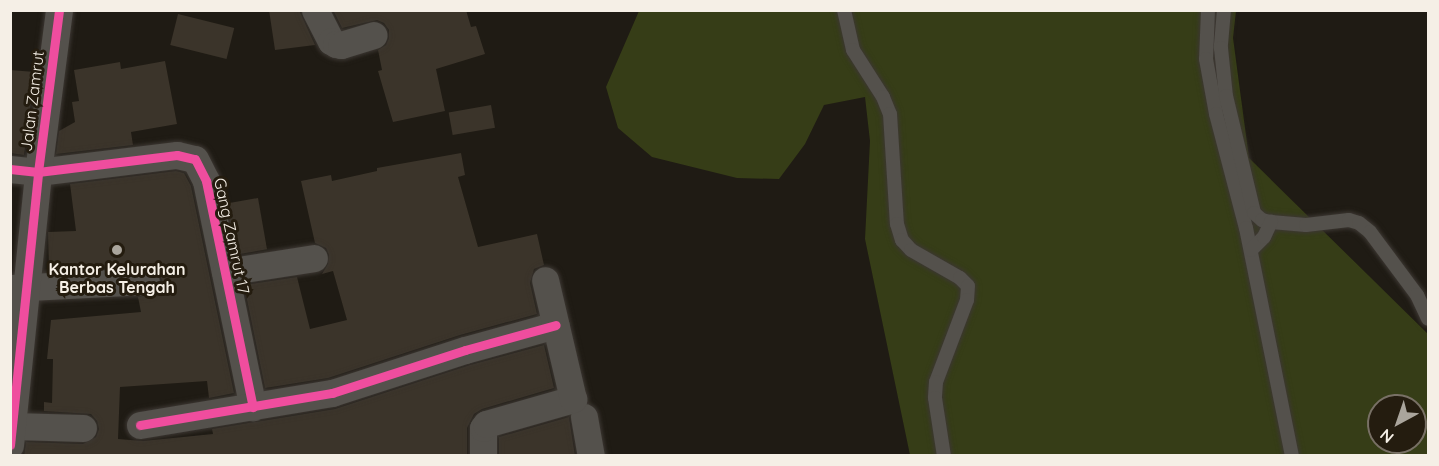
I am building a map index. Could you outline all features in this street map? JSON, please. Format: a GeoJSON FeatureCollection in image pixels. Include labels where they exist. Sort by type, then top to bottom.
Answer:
{"type":"FeatureCollection","features":[{"type":"Feature","properties":{"kind":"street","name":"Jalan Zamrut"},"geometry":{"type":"LineString","coordinates":[[11,436],[19,288],[38,172],[59,10]]}},
{"type":"Feature","properties":{"kind":"street"},"geometry":{"type":"LineString","coordinates":[[315,10],[331,41],[336,44],[341,45],[374,35]]}},
{"type":"Feature","properties":{"kind":"street","name":"Gang Zamrut 17"},"geometry":{"type":"LineString","coordinates":[[38,172],[177,155],[195,159],[206,181],[253,407]]}},
{"type":"Feature","properties":{"kind":"street"},"geometry":{"type":"LineString","coordinates":[[10,169],[38,172]]}},
{"type":"Feature","properties":{"kind":"street"},"geometry":{"type":"LineString","coordinates":[[225,272],[315,258]]}},
{"type":"Feature","properties":{"kind":"street"},"geometry":{"type":"LineString","coordinates":[[483,456],[483,428],[486,424],[573,399],[545,280]]}},
{"type":"Feature","properties":{"kind":"street"},"geometry":{"type":"LineString","coordinates":[[19,288],[146,281]]}},
{"type":"Feature","properties":{"kind":"street"},"geometry":{"type":"LineString","coordinates":[[140,425],[332,393],[465,350],[556,325]]}},
{"type":"Feature","properties":{"kind":"street"},"geometry":{"type":"LineString","coordinates":[[584,417],[591,456]]}},
{"type":"Feature","properties":{"kind":"street"},"geometry":{"type":"LineString","coordinates":[[11,436],[83,428]]}},
{"type":"Feature","properties":{"kind":"lane"},"geometry":{"type":"LineString","coordinates":[[844,10],[853,50],[883,97],[890,114],[897,224],[902,240],[911,250],[960,278],[968,286],[967,300],[936,382],[935,398],[944,456]]}},
{"type":"Feature","properties":{"kind":"lane"},"geometry":{"type":"LineString","coordinates":[[1208,10],[1206,59],[1216,114],[1251,250],[1292,456]]}},
{"type":"Feature","properties":{"kind":"lane"},"geometry":{"type":"LineString","coordinates":[[1224,10],[1221,48],[1226,96],[1254,213],[1262,220],[1271,222],[1305,225],[1349,220],[1359,223],[1370,232],[1417,295],[1428,319]]}},
{"type":"Feature","properties":{"kind":"lane"},"geometry":{"type":"LineString","coordinates":[[1251,250],[1264,237],[1271,222]]}},
{"type":"Feature","properties":{"kind":"green space"},"geometry":{"type":"Polygon","coordinates":[[[639,11],[1236,11],[1233,38],[1249,158],[1428,334],[1428,455],[910,455],[865,239],[870,141],[865,97],[824,105],[805,144],[779,179],[737,178],[652,157],[618,128],[606,87],[639,11]]]}},
{"type":"Feature","properties":{"kind":"building"},"geometry":{"type":"Polygon","coordinates":[[[269,10],[299,10],[315,45],[275,50],[269,10]]]}},
{"type":"Feature","properties":{"kind":"building"},"geometry":{"type":"Polygon","coordinates":[[[333,10],[466,10],[471,27],[476,26],[485,54],[436,69],[445,111],[393,122],[378,71],[382,70],[378,50],[386,45],[389,30],[384,23],[377,20],[342,28],[333,10]]]}},
{"type":"Feature","properties":{"kind":"building"},"geometry":{"type":"Polygon","coordinates":[[[178,14],[234,28],[227,59],[170,45],[178,14]]]}},
{"type":"Feature","properties":{"kind":"building"},"geometry":{"type":"Polygon","coordinates":[[[165,61],[177,124],[131,132],[133,145],[56,154],[59,131],[75,122],[72,102],[79,101],[74,70],[120,62],[121,69],[165,61]]]}},
{"type":"Feature","properties":{"kind":"building"},"geometry":{"type":"Polygon","coordinates":[[[10,70],[35,72],[24,155],[10,153],[10,70]]]}},
{"type":"Feature","properties":{"kind":"building"},"geometry":{"type":"Polygon","coordinates":[[[491,105],[495,128],[453,135],[449,112],[491,105]]]}},
{"type":"Feature","properties":{"kind":"building"},"geometry":{"type":"Polygon","coordinates":[[[461,153],[465,175],[458,177],[478,247],[537,234],[544,265],[534,269],[530,283],[537,314],[460,335],[328,378],[265,388],[244,285],[297,277],[310,329],[347,320],[333,271],[322,274],[328,264],[329,255],[326,248],[315,243],[301,181],[331,175],[332,181],[377,171],[377,168],[461,153]]]}},
{"type":"Feature","properties":{"kind":"building"},"geometry":{"type":"Polygon","coordinates":[[[176,171],[184,173],[191,186],[234,393],[209,398],[207,381],[120,387],[118,439],[143,441],[213,434],[212,429],[335,409],[470,365],[544,345],[554,388],[482,409],[474,414],[467,428],[467,456],[24,456],[26,442],[83,444],[96,437],[99,429],[97,421],[91,414],[44,411],[44,402],[52,403],[53,359],[47,359],[51,320],[141,312],[138,297],[155,294],[162,281],[159,272],[146,265],[49,270],[48,232],[76,231],[70,184],[176,171]]]}},
{"type":"Feature","properties":{"kind":"building"},"geometry":{"type":"Polygon","coordinates":[[[258,198],[267,249],[236,255],[226,204],[258,198]]]}},
{"type":"Feature","properties":{"kind":"building"},"geometry":{"type":"Polygon","coordinates":[[[569,417],[575,456],[499,456],[499,437],[569,417]]]}},
{"type":"Feature","properties":{"kind":"cycle path"},"geometry":{"type":"LineString","coordinates":[[10,445],[38,172],[59,10]]}},
{"type":"Feature","properties":{"kind":"cycle path"},"geometry":{"type":"LineString","coordinates":[[10,169],[38,172],[177,155],[195,159],[206,181],[253,407]]}},
{"type":"Feature","properties":{"kind":"cycle path"},"geometry":{"type":"LineString","coordinates":[[140,425],[332,393],[465,350],[556,325]]}},
{"type":"Feature","properties":{"kind":"place","name":"Kantor Kelurahan Berbas Tengah"},"geometry":{"type":"Point","coordinates":[117,250]}}]}
